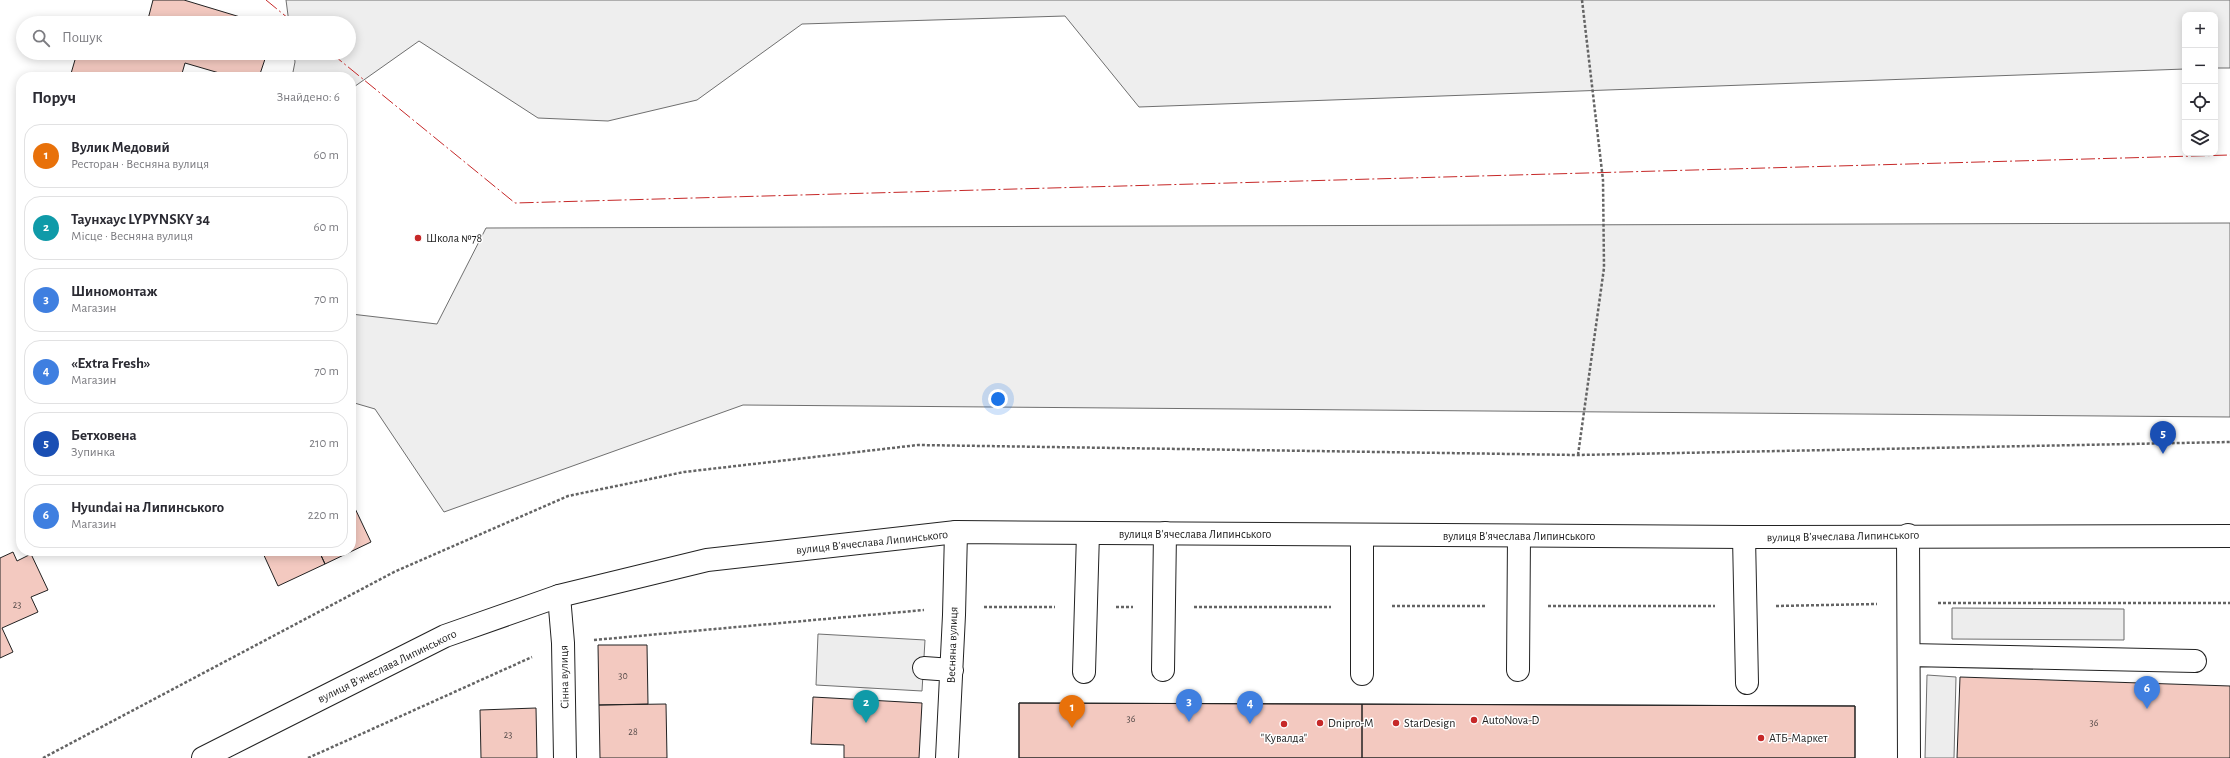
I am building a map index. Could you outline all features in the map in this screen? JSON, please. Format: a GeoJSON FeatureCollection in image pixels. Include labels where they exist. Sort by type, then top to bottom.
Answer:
{"type":"FeatureCollection","features":[{"type":"Feature","properties":{"kind":"main road","name":"вулиця Вʼячеслава Липинського"},"geometry":{"type":"LineString","coordinates":[[214,755],[445,636],[559,596],[707,560],[956,532],[1744,537],[1908,535],[2230,536]]}},
{"type":"Feature","properties":{"kind":"main road","name":"Весняна вулиця"},"geometry":{"type":"LineString","coordinates":[[947,758],[952,670],[956,532]]}},
{"type":"Feature","properties":{"kind":"main road"},"geometry":{"type":"LineString","coordinates":[[1084,672],[1088,533]]}},
{"type":"Feature","properties":{"kind":"main road"},"geometry":{"type":"LineString","coordinates":[[1163,670],[1165,607],[1164,533]]}},
{"type":"Feature","properties":{"kind":"main road"},"geometry":{"type":"LineString","coordinates":[[1362,534],[1362,674]]}},
{"type":"Feature","properties":{"kind":"main road"},"geometry":{"type":"LineString","coordinates":[[1908,535],[1909,758]]}},
{"type":"Feature","properties":{"kind":"main road"},"geometry":{"type":"LineString","coordinates":[[1518,670],[1519,536]]}},
{"type":"Feature","properties":{"kind":"main road"},"geometry":{"type":"LineString","coordinates":[[1744,537],[1746,683]]}},
{"type":"Feature","properties":{"kind":"main road","name":"Сінна вулиця"},"geometry":{"type":"LineString","coordinates":[[559,596],[563,643],[565,758]]}},
{"type":"Feature","properties":{"kind":"main road"},"geometry":{"type":"LineString","coordinates":[[1909,655],[2195,661]]}},
{"type":"Feature","properties":{"kind":"main road"},"geometry":{"type":"LineString","coordinates":[[924,668],[952,670]]}},
{"type":"Feature","properties":{"kind":"path"},"geometry":{"type":"LineString","coordinates":[[1578,455],[1604,268],[1603,180],[1582,0]]}},
{"type":"Feature","properties":{"kind":"path"},"geometry":{"type":"LineString","coordinates":[[43,758],[394,572],[568,496],[684,472],[918,445],[1578,455],[2230,442]]}},
{"type":"Feature","properties":{"kind":"path"},"geometry":{"type":"LineString","coordinates":[[308,758],[563,643],[954,607],[1745,606],[1908,603],[2230,603]]}},
{"type":"Feature","properties":{"kind":"shaded area"},"geometry":{"type":"Polygon","coordinates":[[[286,0],[2230,0],[2230,68],[2218,68],[2218,12],[2182,12],[2182,69],[1139,107],[1065,16],[802,24],[697,100],[608,121],[538,118],[419,41],[356,85],[356,72],[293,72],[295,60],[356,60],[356,16],[288,16],[286,0]]]}},
{"type":"Feature","properties":{"kind":"shaded area"},"geometry":{"type":"Polygon","coordinates":[[[2230,223],[2230,417],[743,405],[444,512],[375,409],[356,403],[356,315],[437,324],[486,228],[2230,223]]]}},
{"type":"Feature","properties":{"kind":"shaded area"},"geometry":{"type":"Polygon","coordinates":[[[1952,608],[2124,609],[2124,640],[1952,639],[1952,608]]]}},
{"type":"Feature","properties":{"kind":"shaded area"},"geometry":{"type":"Polygon","coordinates":[[[818,634],[925,640],[922,691],[816,685],[818,634]]]}},
{"type":"Feature","properties":{"kind":"shaded area"},"geometry":{"type":"Polygon","coordinates":[[[1927,675],[1956,677],[1954,758],[1925,758],[1927,675]]]}},
{"type":"Feature","properties":{"kind":"building"},"geometry":{"type":"Polygon","coordinates":[[[153,0],[184,0],[237,16],[149,16],[153,0]]]}},
{"type":"Feature","properties":{"kind":"building"},"geometry":{"type":"Polygon","coordinates":[[[75,60],[265,60],[261,72],[216,72],[185,63],[182,72],[71,72],[75,60]]]}},
{"type":"Feature","properties":{"kind":"building"},"geometry":{"type":"Polygon","coordinates":[[[356,510],[371,542],[356,549],[356,510]]]}},
{"type":"Feature","properties":{"kind":"building"},"geometry":{"type":"Polygon","coordinates":[[[13,552],[17,561],[27,556],[32,556],[48,590],[31,597],[38,612],[2,628],[13,652],[0,658],[0,558],[13,552]]]}},
{"type":"Feature","properties":{"kind":"building"},"geometry":{"type":"Polygon","coordinates":[[[264,556],[321,556],[325,564],[278,586],[264,556]]]}},
{"type":"Feature","properties":{"kind":"building"},"geometry":{"type":"Polygon","coordinates":[[[321,556],[342,556],[325,564],[321,556]]]}},
{"type":"Feature","properties":{"kind":"building"},"geometry":{"type":"Polygon","coordinates":[[[598,645],[647,645],[648,704],[599,705],[598,645]]]}},
{"type":"Feature","properties":{"kind":"building"},"geometry":{"type":"Polygon","coordinates":[[[1960,677],[2230,686],[2230,758],[1957,758],[1960,677]]]}},
{"type":"Feature","properties":{"kind":"building"},"geometry":{"type":"Polygon","coordinates":[[[813,697],[922,703],[919,758],[844,758],[844,745],[811,744],[813,697]]]}},
{"type":"Feature","properties":{"kind":"building"},"geometry":{"type":"Polygon","coordinates":[[[1019,703],[1855,706],[1855,758],[1019,758],[1019,703]]]}},
{"type":"Feature","properties":{"kind":"building"},"geometry":{"type":"Polygon","coordinates":[[[1019,703],[1362,704],[1362,758],[1019,758],[1019,703]]]}},
{"type":"Feature","properties":{"kind":"building"},"geometry":{"type":"Polygon","coordinates":[[[666,704],[667,758],[600,758],[599,705],[666,704]]]}},
{"type":"Feature","properties":{"kind":"building"},"geometry":{"type":"Polygon","coordinates":[[[1362,704],[1855,706],[1855,758],[1362,758],[1362,704]]]}},
{"type":"Feature","properties":{"kind":"building"},"geometry":{"type":"Polygon","coordinates":[[[536,708],[537,758],[481,758],[480,710],[536,708]]]}},
{"type":"Feature","properties":{"kind":"power"},"geometry":{"type":"LineString","coordinates":[[266,0],[285,16]]}},
{"type":"Feature","properties":{"kind":"power"},"geometry":{"type":"LineString","coordinates":[[340,60],[354,72]]}},
{"type":"Feature","properties":{"kind":"power"},"geometry":{"type":"LineString","coordinates":[[356,73],[515,203],[2230,155]]}},
{"type":"Feature","properties":{"kind":"place","name":"Школа №78"},"geometry":{"type":"Point","coordinates":[418,238]}},
{"type":"Feature","properties":{"kind":"place","name":"Бетховена"},"geometry":{"type":"Point","coordinates":[2163,454]}},
{"type":"Feature","properties":{"kind":"place","name":"Hyundai на Липинського"},"geometry":{"type":"Point","coordinates":[2147,709]}},
{"type":"Feature","properties":{"kind":"place","name":"AutoNova-D"},"geometry":{"type":"Point","coordinates":[1474,720]}},
{"type":"Feature","properties":{"kind":"place","name":"Шиномонтаж"},"geometry":{"type":"Point","coordinates":[1189,722]}},
{"type":"Feature","properties":{"kind":"place","name":"Таунхаус LYPYNSKY 34"},"geometry":{"type":"Point","coordinates":[866,723]}},
{"type":"Feature","properties":{"kind":"place","name":"Dnipro-M"},"geometry":{"type":"Point","coordinates":[1320,723]}},
{"type":"Feature","properties":{"kind":"place","name":"StarDesign"},"geometry":{"type":"Point","coordinates":[1396,723]}},
{"type":"Feature","properties":{"kind":"place","name":"«Extra Fresh»"},"geometry":{"type":"Point","coordinates":[1250,724]}},
{"type":"Feature","properties":{"kind":"place","name":"\"Кувалда\""},"geometry":{"type":"Point","coordinates":[1284,724]}},
{"type":"Feature","properties":{"kind":"place","name":"Вулик Медовий"},"geometry":{"type":"Point","coordinates":[1072,728]}},
{"type":"Feature","properties":{"kind":"place","name":"АТБ-Маркет"},"geometry":{"type":"Point","coordinates":[1761,738]}}]}
